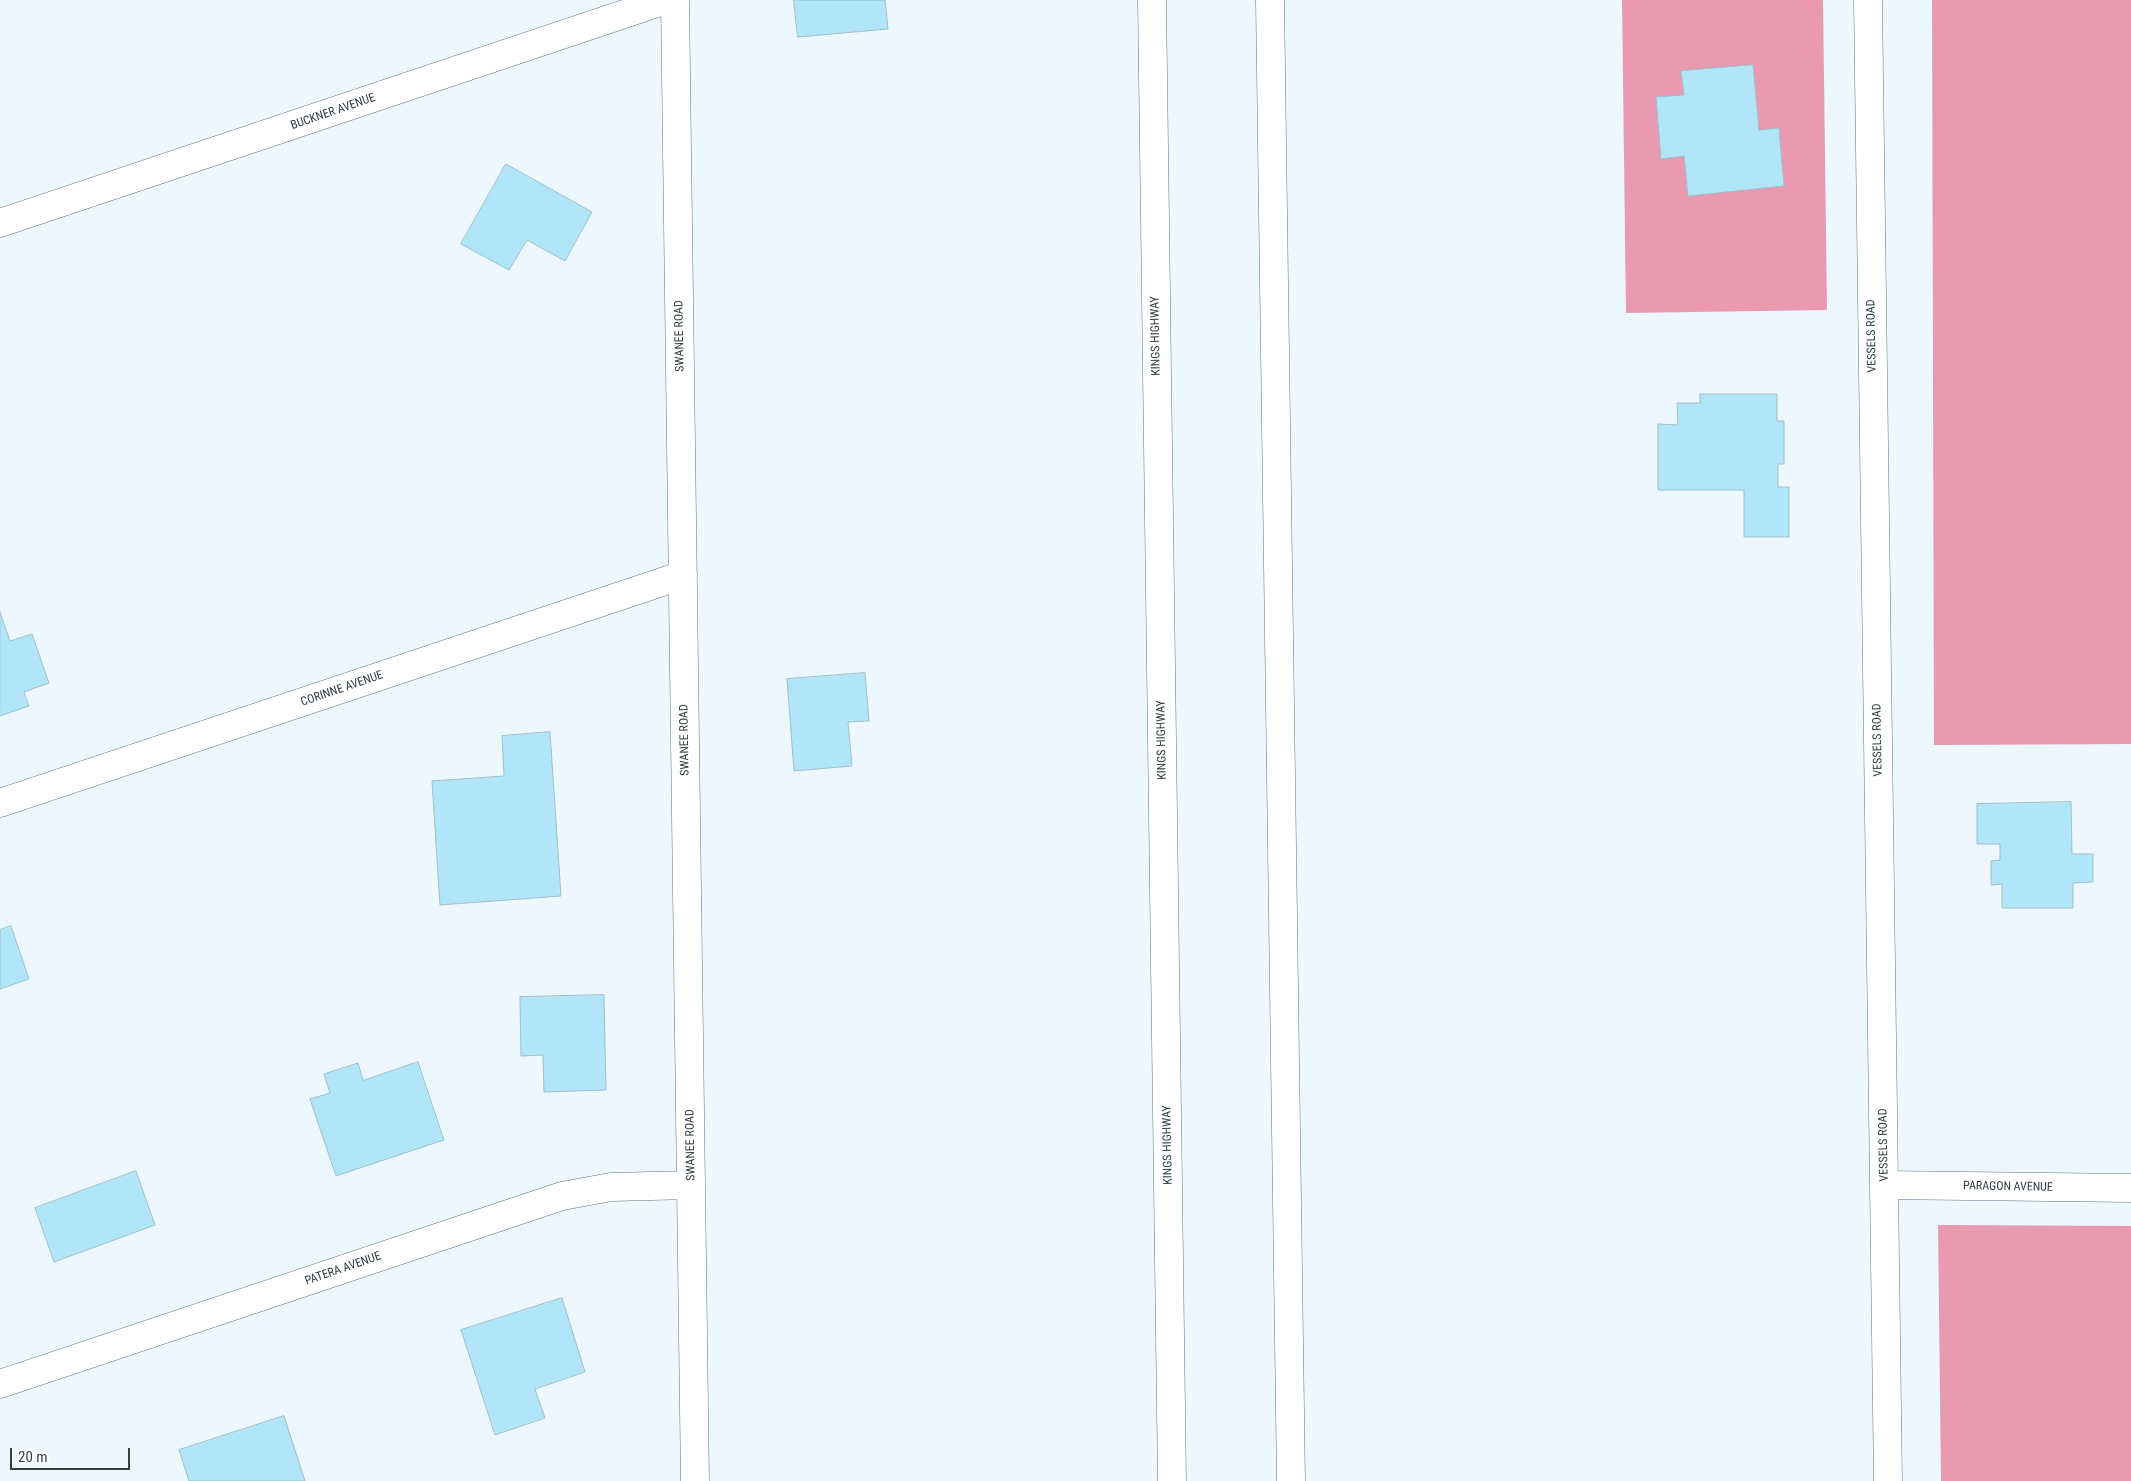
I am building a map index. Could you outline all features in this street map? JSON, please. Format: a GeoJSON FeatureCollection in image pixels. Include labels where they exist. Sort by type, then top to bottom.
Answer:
{"type":"FeatureCollection","features":[{"type":"Feature","properties":{"kind":"street","name":"BUCKNER AVENUE"},"geometry":{"type":"LineString","coordinates":[[0,223],[666,0]]}},
{"type":"Feature","properties":{"kind":"street","name":"SWANEE ROAD"},"geometry":{"type":"LineString","coordinates":[[675,0],[695,1481]]}},
{"type":"Feature","properties":{"kind":"street","name":"KINGS HIGHWAY"},"geometry":{"type":"LineString","coordinates":[[1152,0],[1172,1481]]}},
{"type":"Feature","properties":{"kind":"street"},"geometry":{"type":"LineString","coordinates":[[1270,0],[1291,1481]]}},
{"type":"Feature","properties":{"kind":"street","name":"VESSELS ROAD"},"geometry":{"type":"LineString","coordinates":[[1868,0],[1888,1481]]}},
{"type":"Feature","properties":{"kind":"street","name":"CORINNE AVENUE"},"geometry":{"type":"LineString","coordinates":[[0,804],[683,575]]}},
{"type":"Feature","properties":{"kind":"street","name":"PARAGON AVENUE"},"geometry":{"type":"LineString","coordinates":[[1884,1185],[2131,1188]]}},
{"type":"Feature","properties":{"kind":"street","name":"PATERA AVENUE"},"geometry":{"type":"LineString","coordinates":[[0,1384],[562,1196],[611,1187],[691,1186]]}},
{"type":"Feature","properties":{"kind":"shaded area"},"geometry":{"type":"Polygon","coordinates":[[[1622,0],[1823,0],[1827,310],[1626,313],[1622,0]]]}},
{"type":"Feature","properties":{"kind":"shaded area"},"geometry":{"type":"Polygon","coordinates":[[[1932,0],[2131,0],[2131,744],[1934,745],[1932,0]]]}},
{"type":"Feature","properties":{"kind":"shaded area"},"geometry":{"type":"Polygon","coordinates":[[[1938,1225],[2131,1226],[2131,1481],[1941,1481],[1938,1225]]]}},
{"type":"Feature","properties":{"kind":"building"},"geometry":{"type":"Polygon","coordinates":[[[794,0],[885,0],[888,29],[798,37],[794,0]]]}},
{"type":"Feature","properties":{"kind":"building"},"geometry":{"type":"Polygon","coordinates":[[[1753,65],[1759,130],[1779,128],[1784,186],[1688,196],[1684,156],[1661,159],[1656,97],[1684,95],[1681,71],[1753,65]]]}},
{"type":"Feature","properties":{"kind":"building"},"geometry":{"type":"Polygon","coordinates":[[[506,164],[592,212],[565,261],[527,240],[509,270],[461,244],[506,164]]]}},
{"type":"Feature","properties":{"kind":"building"},"geometry":{"type":"Polygon","coordinates":[[[1700,394],[1777,394],[1777,421],[1784,421],[1784,464],[1778,464],[1778,487],[1789,487],[1789,537],[1744,537],[1744,490],[1658,490],[1658,424],[1678,425],[1677,403],[1700,403],[1700,394]]]}},
{"type":"Feature","properties":{"kind":"building"},"geometry":{"type":"Polygon","coordinates":[[[0,612],[10,641],[32,634],[49,683],[24,692],[29,706],[0,716],[0,612]]]}},
{"type":"Feature","properties":{"kind":"building"},"geometry":{"type":"Polygon","coordinates":[[[865,673],[869,721],[848,722],[852,766],[794,771],[787,679],[865,673]]]}},
{"type":"Feature","properties":{"kind":"building"},"geometry":{"type":"Polygon","coordinates":[[[550,732],[561,896],[440,905],[432,781],[504,776],[502,736],[550,732]]]}},
{"type":"Feature","properties":{"kind":"building"},"geometry":{"type":"Polygon","coordinates":[[[2071,802],[2072,854],[2093,854],[2093,882],[2073,883],[2073,908],[2002,908],[2002,884],[1991,885],[1991,861],[2000,860],[2000,844],[1977,844],[1977,804],[2071,802]]]}},
{"type":"Feature","properties":{"kind":"building"},"geometry":{"type":"Polygon","coordinates":[[[11,926],[29,979],[0,989],[0,930],[11,926]]]}},
{"type":"Feature","properties":{"kind":"building"},"geometry":{"type":"Polygon","coordinates":[[[604,995],[606,1090],[544,1092],[543,1055],[521,1056],[520,997],[604,995]]]}},
{"type":"Feature","properties":{"kind":"building"},"geometry":{"type":"Polygon","coordinates":[[[418,1062],[444,1140],[336,1176],[310,1099],[330,1093],[324,1074],[358,1063],[363,1080],[418,1062]]]}},
{"type":"Feature","properties":{"kind":"building"},"geometry":{"type":"Polygon","coordinates":[[[136,1171],[155,1225],[54,1262],[35,1208],[136,1171]]]}},
{"type":"Feature","properties":{"kind":"building"},"geometry":{"type":"Polygon","coordinates":[[[562,1298],[585,1372],[535,1389],[545,1418],[495,1435],[461,1330],[562,1298]]]}},
{"type":"Feature","properties":{"kind":"building"},"geometry":{"type":"Polygon","coordinates":[[[284,1416],[305,1481],[189,1481],[179,1450],[284,1416]]]}}]}
